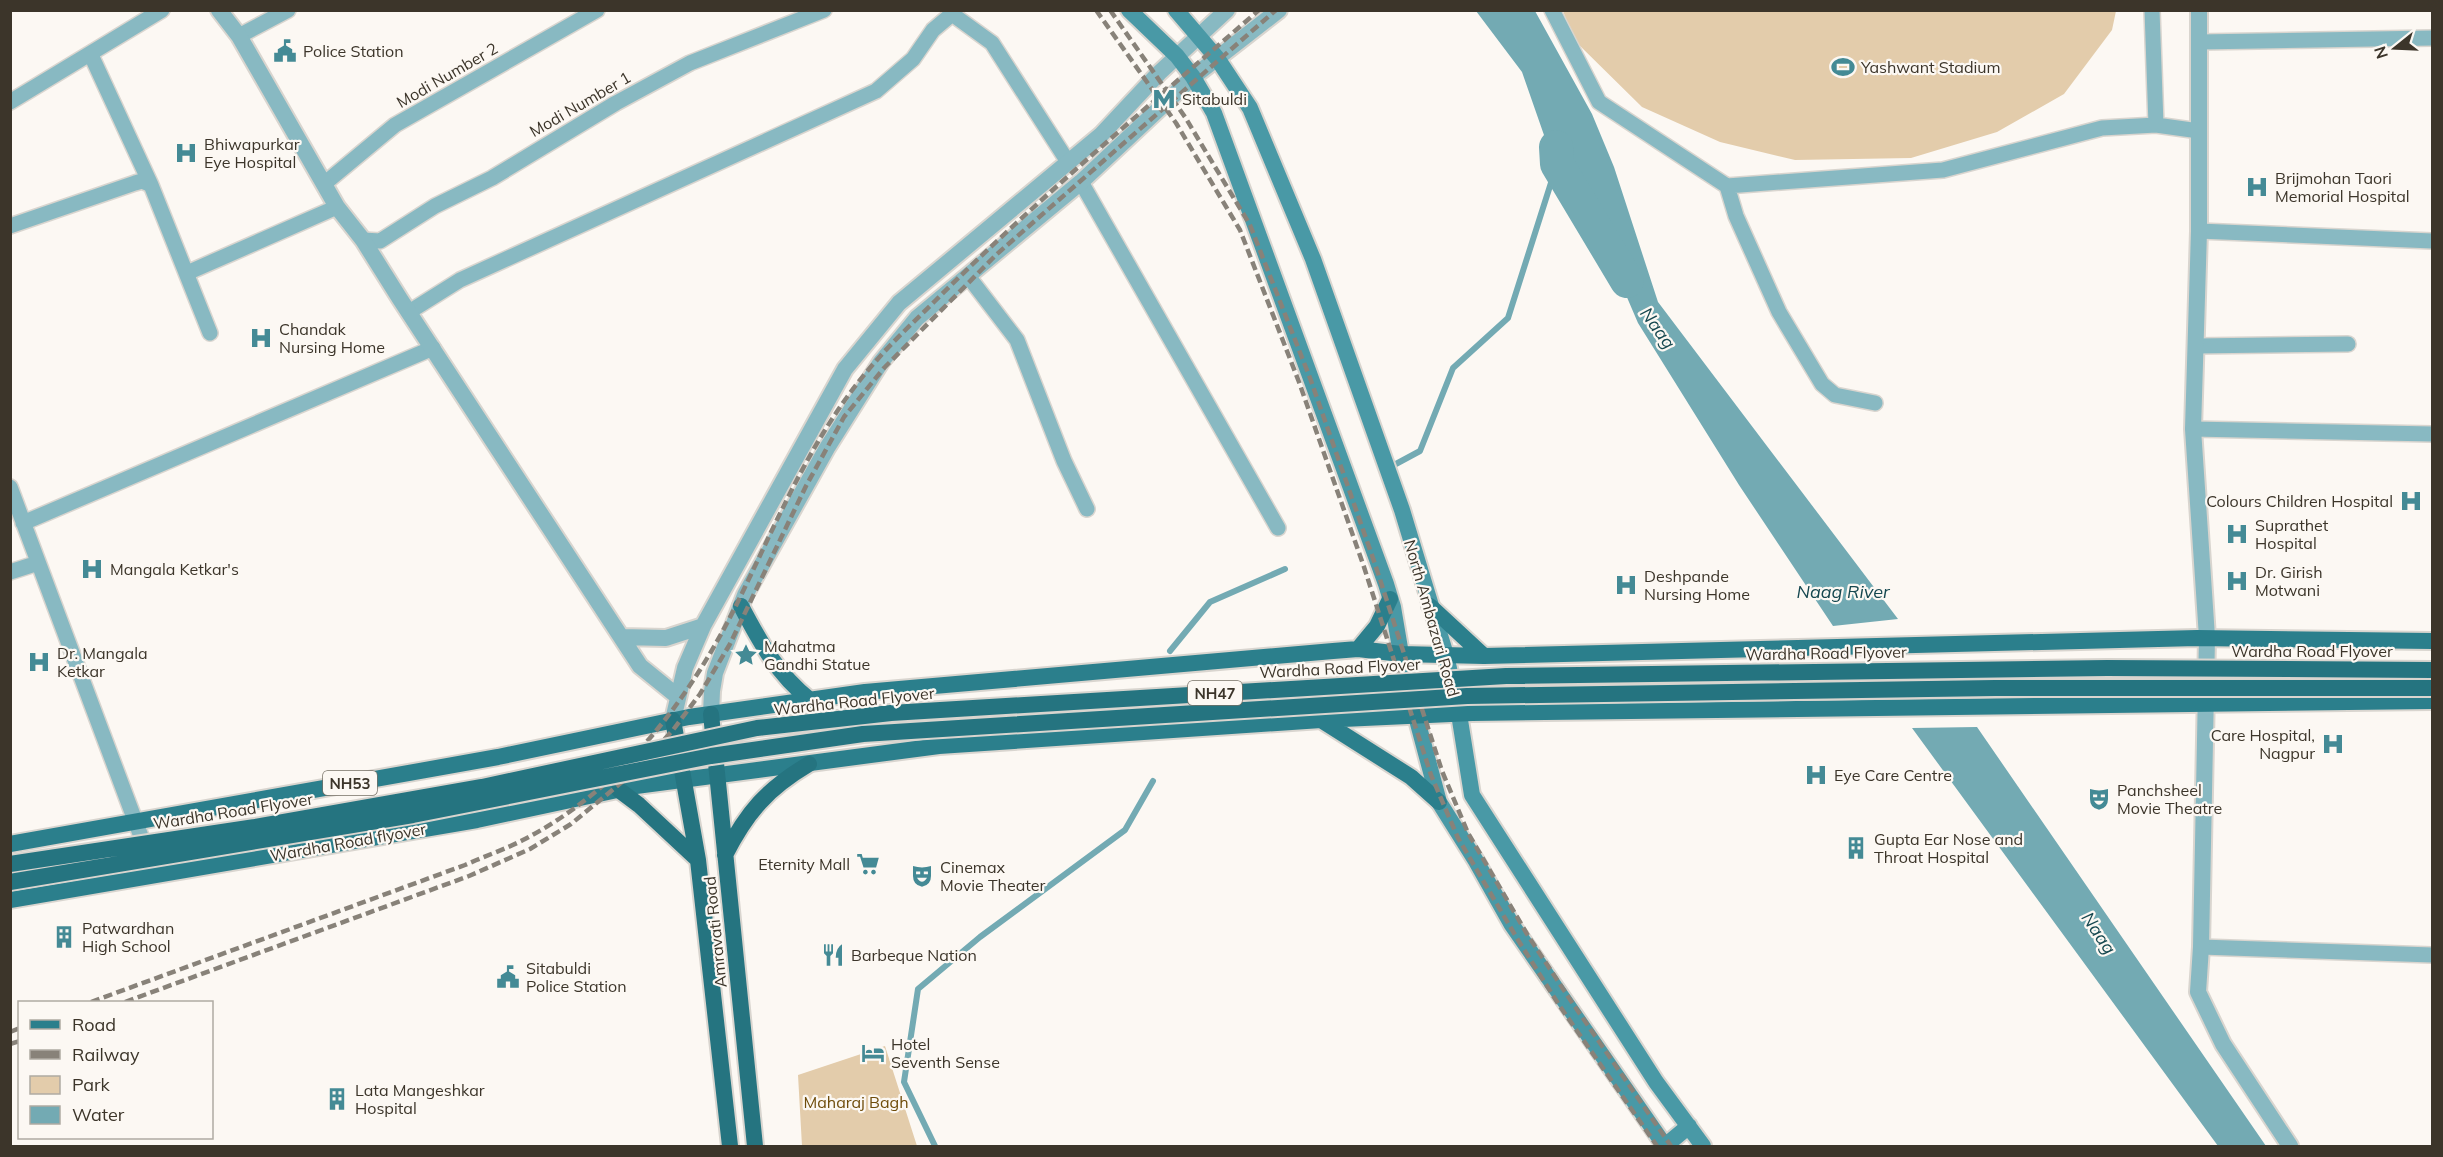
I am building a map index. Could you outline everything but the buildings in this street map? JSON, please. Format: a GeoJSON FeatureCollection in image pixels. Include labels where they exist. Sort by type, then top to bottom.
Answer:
{"type":"FeatureCollection","features":[{"type":"Feature","properties":{"kind":"highway","name":"Wardha Road Flyover"},"geometry":{"type":"LineString","coordinates":[[10,864],[255,827],[471,789],[757,728],[891,713],[1506,676],[2083,668],[2433,670]]}},
{"type":"Feature","properties":{"kind":"highway","name":"Wardha Road Flyover"},"geometry":{"type":"LineString","coordinates":[[10,882],[413,815],[711,756],[863,734],[1467,696],[1995,688],[2433,688]]}},
{"type":"Feature","properties":{"kind":"highway","name":"Amravati Road"},"geometry":{"type":"LineString","coordinates":[[711,714],[755,1146]]}},
{"type":"Feature","properties":{"kind":"highway","name":"Amravati Road"},"geometry":{"type":"LineString","coordinates":[[681,718],[685,780],[698,860],[730,1146]]}},
{"type":"Feature","properties":{"kind":"highway"},"geometry":{"type":"LineString","coordinates":[[725,855],[736,833],[766,796],[781,780],[808,764]]}},
{"type":"Feature","properties":{"kind":"highway"},"geometry":{"type":"LineString","coordinates":[[619,790],[639,805],[698,860]]}},
{"type":"Feature","properties":{"kind":"main road"},"geometry":{"type":"LineString","coordinates":[[1129,10],[1177,56],[1193,77],[1214,113],[1390,599],[1401,654],[1439,802]]}},
{"type":"Feature","properties":{"kind":"main road","name":"North Ambazari Road"},"geometry":{"type":"LineString","coordinates":[[1176,10],[1217,58],[1250,108],[1313,259],[1402,510],[1446,655],[1473,797],[1656,1082],[1703,1146]]}},
{"type":"Feature","properties":{"kind":"main road"},"geometry":{"type":"LineString","coordinates":[[1358,649],[1377,626],[1390,599]]}},
{"type":"Feature","properties":{"kind":"main road"},"geometry":{"type":"LineString","coordinates":[[741,606],[776,667],[810,700]]}},
{"type":"Feature","properties":{"kind":"main road"},"geometry":{"type":"LineString","coordinates":[[1430,606],[1484,656]]}},
{"type":"Feature","properties":{"kind":"main road"},"geometry":{"type":"LineString","coordinates":[[681,718],[865,692],[1358,649],[1401,654],[1484,656],[2207,638],[2433,641]]}},
{"type":"Feature","properties":{"kind":"main road","name":"Wardha Road flyover"},"geometry":{"type":"LineString","coordinates":[[10,900],[477,820],[619,790],[939,746],[1321,720],[1459,714],[2433,701]]}},
{"type":"Feature","properties":{"kind":"main road","name":"NH53"},"geometry":{"type":"LineString","coordinates":[[10,844],[498,757],[681,718]]}},
{"type":"Feature","properties":{"kind":"main road"},"geometry":{"type":"LineString","coordinates":[[1321,720],[1411,777],[1439,802],[1512,925],[1665,1146],[1689,1126]]}},
{"type":"Feature","properties":{"kind":"street"},"geometry":{"type":"LineString","coordinates":[[10,102],[162,10]]}},
{"type":"Feature","properties":{"kind":"street"},"geometry":{"type":"LineString","coordinates":[[219,10],[239,36],[337,207],[363,240],[640,666],[677,696]]}},
{"type":"Feature","properties":{"kind":"street"},"geometry":{"type":"LineString","coordinates":[[239,36],[288,10]]}},
{"type":"Feature","properties":{"kind":"street","name":"Modi Number 2"},"geometry":{"type":"LineString","coordinates":[[324,184],[395,125],[597,10]]}},
{"type":"Feature","properties":{"kind":"street","name":"Modi Number 1"},"geometry":{"type":"LineString","coordinates":[[363,240],[380,241],[435,206],[492,178],[616,103],[690,63],[824,10]]}},
{"type":"Feature","properties":{"kind":"street"},"geometry":{"type":"LineString","coordinates":[[681,718],[677,696],[685,668],[703,626],[845,369],[899,303],[1101,135],[1177,56],[1227,10]]}},
{"type":"Feature","properties":{"kind":"street"},"geometry":{"type":"LineString","coordinates":[[711,714],[715,673],[741,606],[827,448],[881,362],[917,318],[1081,182],[1193,77],[1279,10]]}},
{"type":"Feature","properties":{"kind":"street"},"geometry":{"type":"LineString","coordinates":[[1552,10],[1599,102],[1727,186],[1943,170],[2102,128],[2156,125],[2199,131]]}},
{"type":"Feature","properties":{"kind":"street"},"geometry":{"type":"LineString","coordinates":[[2152,10],[2156,125]]}},
{"type":"Feature","properties":{"kind":"street"},"geometry":{"type":"LineString","coordinates":[[2199,10],[2199,231],[2193,429],[2207,638],[2201,947],[2198,992],[2223,1044],[2290,1146]]}},
{"type":"Feature","properties":{"kind":"street"},"geometry":{"type":"LineString","coordinates":[[409,312],[460,280],[876,91],[913,59],[933,30],[952,14],[992,43],[1068,162]]}},
{"type":"Feature","properties":{"kind":"street"},"geometry":{"type":"LineString","coordinates":[[2199,42],[2433,38]]}},
{"type":"Feature","properties":{"kind":"street"},"geometry":{"type":"LineString","coordinates":[[91,55],[151,185],[210,333]]}},
{"type":"Feature","properties":{"kind":"street"},"geometry":{"type":"LineString","coordinates":[[10,226],[141,181],[151,185]]}},
{"type":"Feature","properties":{"kind":"street"},"geometry":{"type":"LineString","coordinates":[[1081,182],[1278,528]]}},
{"type":"Feature","properties":{"kind":"street"},"geometry":{"type":"LineString","coordinates":[[1727,186],[1736,216],[1779,312],[1822,384],[1835,395],[1875,403]]}},
{"type":"Feature","properties":{"kind":"street"},"geometry":{"type":"LineString","coordinates":[[187,273],[337,207]]}},
{"type":"Feature","properties":{"kind":"street"},"geometry":{"type":"LineString","coordinates":[[2199,231],[2433,241]]}},
{"type":"Feature","properties":{"kind":"street"},"geometry":{"type":"LineString","coordinates":[[968,276],[1017,340],[1064,462],[1087,509]]}},
{"type":"Feature","properties":{"kind":"street"},"geometry":{"type":"LineString","coordinates":[[2196,346],[2348,344]]}},
{"type":"Feature","properties":{"kind":"street"},"geometry":{"type":"LineString","coordinates":[[23,524],[433,348]]}},
{"type":"Feature","properties":{"kind":"street"},"geometry":{"type":"LineString","coordinates":[[2193,429],[2433,434]]}},
{"type":"Feature","properties":{"kind":"street"},"geometry":{"type":"LineString","coordinates":[[10,487],[155,875]]}},
{"type":"Feature","properties":{"kind":"street"},"geometry":{"type":"LineString","coordinates":[[10,572],[38,563]]}},
{"type":"Feature","properties":{"kind":"street"},"geometry":{"type":"LineString","coordinates":[[621,637],[666,638],[703,626]]}},
{"type":"Feature","properties":{"kind":"street"},"geometry":{"type":"LineString","coordinates":[[2201,947],[2433,955]]}},
{"type":"Feature","properties":{"kind":"green space","name":"Yashwant Stadium"},"geometry":{"type":"Polygon","coordinates":[[[1563,11],[2116,11],[2112,30],[2064,94],[1997,132],[1911,158],[1795,160],[1720,142],[1642,107],[1574,40],[1563,11]]]}},
{"type":"Feature","properties":{"kind":"green space","name":"Maharaj Bagh"},"geometry":{"type":"Polygon","coordinates":[[[885,1046],[917,1146],[802,1146],[798,1075],[885,1046]]]}},
{"type":"Feature","properties":{"kind":"water","name":"Naag River"},"geometry":{"type":"Polygon","coordinates":[[[1476,11],[1535,11],[1592,114],[1614,167],[1658,302],[1898,619],[1833,626],[1739,485],[1638,323],[1596,225],[1552,158],[1522,72],[1476,11]]]}},
{"type":"Feature","properties":{"kind":"water"},"geometry":{"type":"Polygon","coordinates":[[[1977,727],[2266,1146],[2218,1146],[1912,728],[1977,727]]]}},
{"type":"Feature","properties":{"kind":"waterway","name":"Naag"},"geometry":{"type":"LineString","coordinates":[[1556,147],[1557,164],[1627,281]]}},
{"type":"Feature","properties":{"kind":"waterway"},"geometry":{"type":"LineString","coordinates":[[1394,465],[1420,451],[1453,368],[1508,318],[1557,164]]}},
{"type":"Feature","properties":{"kind":"waterway"},"geometry":{"type":"LineString","coordinates":[[1170,651],[1210,602],[1285,569]]}},
{"type":"Feature","properties":{"kind":"waterway"},"geometry":{"type":"LineString","coordinates":[[935,1146],[904,1082],[918,989],[980,937],[1125,830],[1153,781]]}},
{"type":"Feature","properties":{"kind":"railway"},"geometry":{"type":"LineString","coordinates":[[1096,10],[1176,123],[1240,230],[1299,382],[1364,567],[1431,775],[1458,838],[1559,1005],[1657,1146]]}},
{"type":"Feature","properties":{"kind":"railway"},"geometry":{"type":"LineString","coordinates":[[1110,10],[1185,117],[1250,225],[1310,378],[1375,564],[1442,771],[1468,833],[1527,934],[1671,1146]]}},
{"type":"Feature","properties":{"kind":"railway"},"geometry":{"type":"LineString","coordinates":[[94,1001],[465,865],[525,839],[562,817],[596,791],[627,763],[655,732],[704,663],[726,625],[803,469],[836,413],[876,361],[1013,226],[1259,10]]}},
{"type":"Feature","properties":{"kind":"railway"},"geometry":{"type":"LineString","coordinates":[[128,1001],[469,876],[530,849],[571,824],[633,773],[673,730],[700,694],[730,644],[806,486],[844,417],[884,368],[997,254],[1276,10]]}},
{"type":"Feature","properties":{"kind":"railway"},"geometry":{"type":"LineString","coordinates":[[10,1032],[18,1029]]}},
{"type":"Feature","properties":{"kind":"railway"},"geometry":{"type":"LineString","coordinates":[[10,1044],[18,1042]]}},
{"type":"Feature","properties":{"kind":"place","name":"Police Station"},"geometry":{"type":"Point","coordinates":[285,51]}},
{"type":"Feature","properties":{"kind":"place","name":"Yashwant Stadium"},"geometry":{"type":"Point","coordinates":[1843,67]}},
{"type":"Feature","properties":{"kind":"place","name":"Sitabuldi"},"geometry":{"type":"Point","coordinates":[1164,99]}},
{"type":"Feature","properties":{"kind":"place","name":"Bhiwapurkar Eye Hospital"},"geometry":{"type":"Point","coordinates":[186,153]}},
{"type":"Feature","properties":{"kind":"place","name":"Brijmohan Taori Memorial Hospital"},"geometry":{"type":"Point","coordinates":[2257,187]}},
{"type":"Feature","properties":{"kind":"place","name":"Chandak Nursing Home"},"geometry":{"type":"Point","coordinates":[261,338]}},
{"type":"Feature","properties":{"kind":"place","name":"Colours Children Hospital"},"geometry":{"type":"Point","coordinates":[2411,501]}},
{"type":"Feature","properties":{"kind":"place","name":"Suprathet Hospital"},"geometry":{"type":"Point","coordinates":[2237,534]}},
{"type":"Feature","properties":{"kind":"place","name":"Mangala Ketkar's"},"geometry":{"type":"Point","coordinates":[92,569]}},
{"type":"Feature","properties":{"kind":"place","name":"Dr. Girish Motwani"},"geometry":{"type":"Point","coordinates":[2237,581]}},
{"type":"Feature","properties":{"kind":"place","name":"Deshpande Nursing Home"},"geometry":{"type":"Point","coordinates":[1626,585]}},
{"type":"Feature","properties":{"kind":"place","name":"Mahatma Gandhi Statue"},"geometry":{"type":"Point","coordinates":[746,655]}},
{"type":"Feature","properties":{"kind":"place","name":"Dr. Mangala Ketkar"},"geometry":{"type":"Point","coordinates":[39,662]}},
{"type":"Feature","properties":{"kind":"place","name":"Care Hospital, Nagpur"},"geometry":{"type":"Point","coordinates":[2333,744]}},
{"type":"Feature","properties":{"kind":"place","name":"Eye Care Centre"},"geometry":{"type":"Point","coordinates":[1816,775]}},
{"type":"Feature","properties":{"kind":"place","name":"Panchsheel Movie Theatre"},"geometry":{"type":"Point","coordinates":[2099,799]}},
{"type":"Feature","properties":{"kind":"place","name":"Gupta Ear Nose and Throat Hospital"},"geometry":{"type":"Point","coordinates":[1856,848]}},
{"type":"Feature","properties":{"kind":"place","name":"Eternity Mall"},"geometry":{"type":"Point","coordinates":[868,864]}},
{"type":"Feature","properties":{"kind":"place","name":"Cinemax Movie Theater"},"geometry":{"type":"Point","coordinates":[922,876]}},
{"type":"Feature","properties":{"kind":"place","name":"Patwardhan High School"},"geometry":{"type":"Point","coordinates":[64,937]}},
{"type":"Feature","properties":{"kind":"place","name":"Barbeque Nation"},"geometry":{"type":"Point","coordinates":[833,955]}},
{"type":"Feature","properties":{"kind":"place","name":"Sitabuldi Police Station"},"geometry":{"type":"Point","coordinates":[508,977]}},
{"type":"Feature","properties":{"kind":"place","name":"Hotel Seventh Sense"},"geometry":{"type":"Point","coordinates":[873,1053]}},
{"type":"Feature","properties":{"kind":"place","name":"Lata Mangeshkar Hospital"},"geometry":{"type":"Point","coordinates":[337,1099]}}]}
